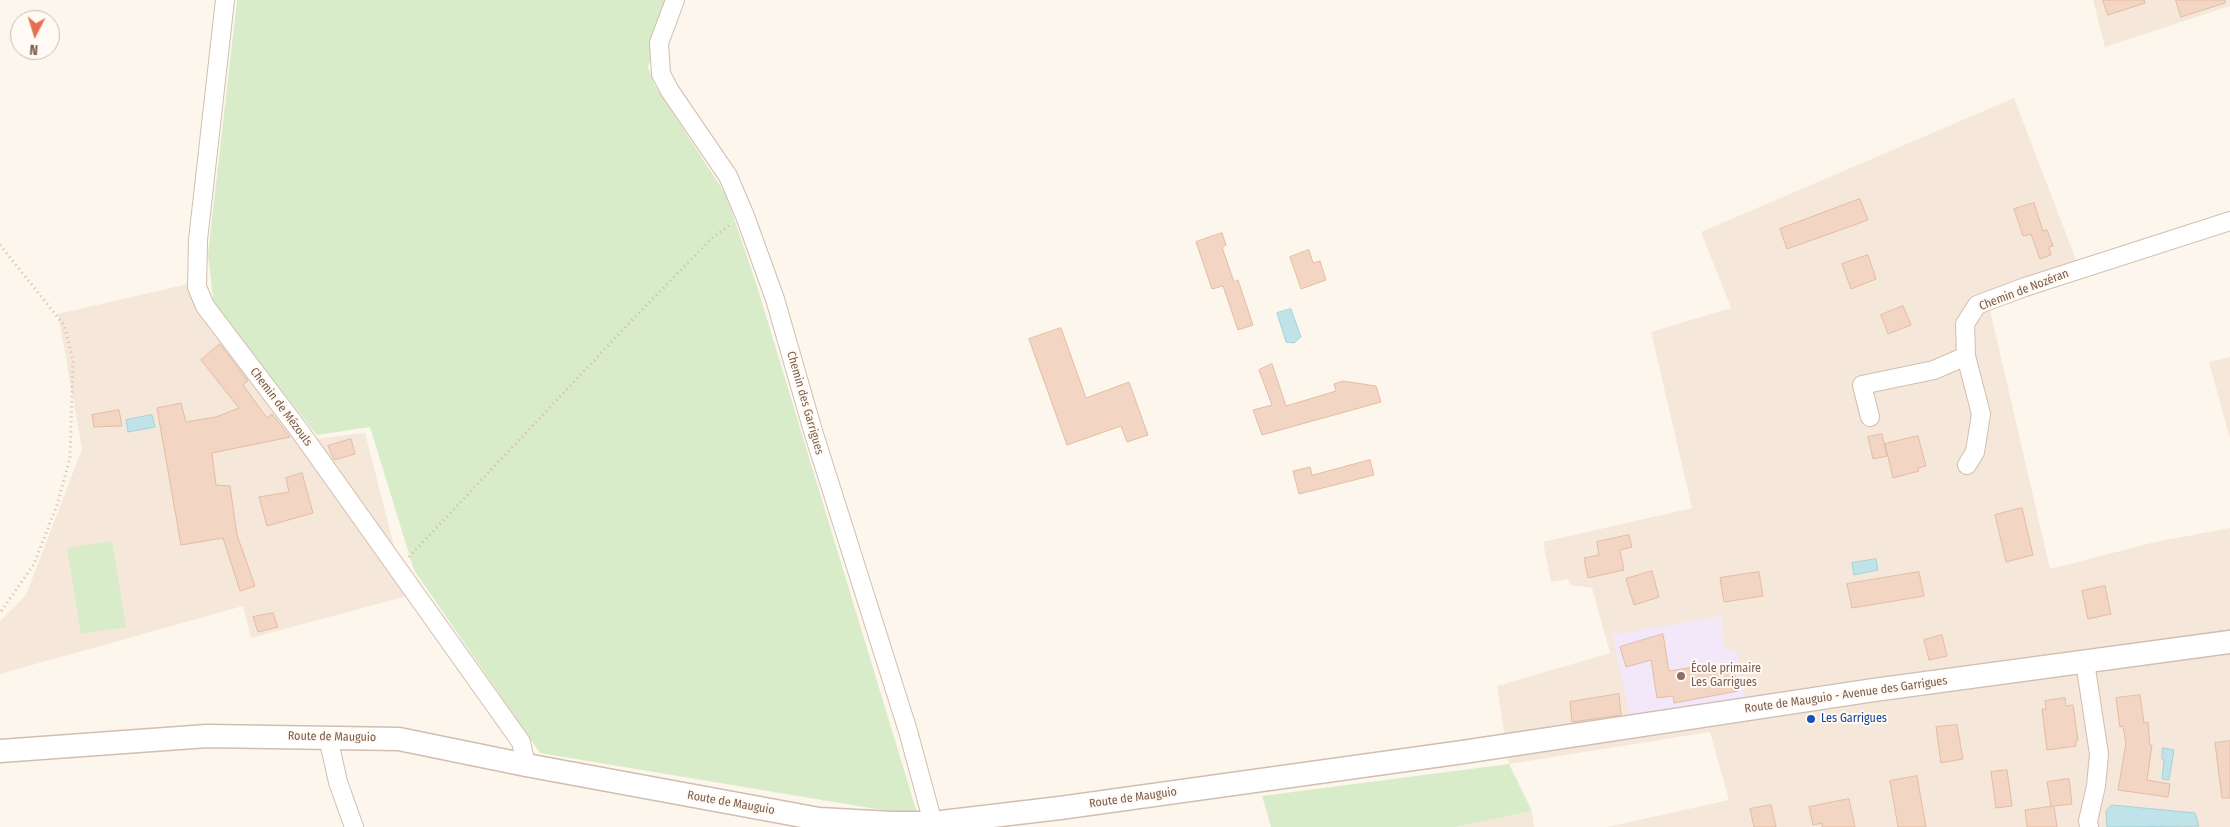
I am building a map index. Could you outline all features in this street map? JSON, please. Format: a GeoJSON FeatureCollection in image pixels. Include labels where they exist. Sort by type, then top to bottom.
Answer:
{"type":"FeatureCollection","features":[{"type":"Feature","properties":{"kind":"street","name":"Chemin de Mézouls"},"geometry":{"type":"LineString","coordinates":[[225,0],[198,240],[197,287],[205,306],[299,430],[521,742],[526,765]]}},
{"type":"Feature","properties":{"kind":"street","name":"Chemin des Garrigues"},"geometry":{"type":"LineString","coordinates":[[674,0],[659,43],[661,74],[670,91],[728,176],[745,216],[775,299],[813,431],[908,731],[933,823]]}},
{"type":"Feature","properties":{"kind":"street","name":"Chemin de Nozéran"},"geometry":{"type":"LineString","coordinates":[[1967,465],[1975,452],[1981,414],[1966,356],[1965,324],[1977,305],[2025,287],[2230,221]]}},
{"type":"Feature","properties":{"kind":"street"},"geometry":{"type":"LineString","coordinates":[[1870,417],[1862,385],[1934,370],[1966,356]]}},
{"type":"Feature","properties":{"kind":"street","name":"Route de Mauguio - Avenue des Garrigues"},"geometry":{"type":"LineString","coordinates":[[1463,752],[1874,690],[2230,642]]}},
{"type":"Feature","properties":{"kind":"street"},"geometry":{"type":"LineString","coordinates":[[2085,662],[2099,754],[2096,786],[2088,821],[2089,827]]}},
{"type":"Feature","properties":{"kind":"street","name":"Route de Mauguio"},"geometry":{"type":"LineString","coordinates":[[0,750],[207,736],[399,739],[820,823],[933,823],[1060,808],[1463,752]]}},
{"type":"Feature","properties":{"kind":"street"},"geometry":{"type":"LineString","coordinates":[[328,737],[338,782],[354,827]]}},
{"type":"Feature","properties":{"kind":"path"},"geometry":{"type":"LineString","coordinates":[[398,568],[699,251],[720,231],[745,216]]}},
{"type":"Feature","properties":{"kind":"path"},"geometry":{"type":"LineString","coordinates":[[0,245],[64,325],[73,360],[70,458],[59,496],[34,564],[0,613]]}},
{"type":"Feature","properties":{"kind":"shaded area"},"geometry":{"type":"Polygon","coordinates":[[[2093,0],[2230,0],[2230,6],[2105,47],[2093,0]]]}},
{"type":"Feature","properties":{"kind":"shaded area"},"geometry":{"type":"Polygon","coordinates":[[[2014,98],[2083,278],[1990,310],[2050,569],[2155,542],[2230,528],[2230,827],[1607,827],[1729,800],[1710,732],[1509,764],[1497,686],[1610,653],[1592,588],[1571,585],[1568,579],[1551,582],[1543,542],[1692,508],[1651,332],[1731,308],[1701,232],[2014,98]]]}},
{"type":"Feature","properties":{"kind":"shaded area"},"geometry":{"type":"Polygon","coordinates":[[[205,280],[211,306],[314,439],[365,433],[407,596],[251,638],[243,606],[0,674],[0,621],[26,595],[82,449],[58,314],[205,280]]]}},
{"type":"Feature","properties":{"kind":"shaded area"},"geometry":{"type":"Polygon","coordinates":[[[2230,357],[2230,439],[2209,362],[2230,357]]]}},
{"type":"Feature","properties":{"kind":"shaded area","name":"École primaire Les Garrigues"},"geometry":{"type":"Polygon","coordinates":[[[1721,616],[1725,650],[1736,649],[1746,701],[1631,721],[1613,635],[1721,616]]]}},
{"type":"Feature","properties":{"kind":"shaded area"},"geometry":{"type":"Polygon","coordinates":[[[1532,811],[1534,827],[1456,827],[1532,811]]]}},
{"type":"Feature","properties":{"kind":"green space"},"geometry":{"type":"Polygon","coordinates":[[[237,0],[669,0],[648,67],[654,84],[726,195],[756,283],[918,816],[540,753],[414,570],[370,427],[317,435],[214,307],[208,254],[237,0]]]}},
{"type":"Feature","properties":{"kind":"green space"},"geometry":{"type":"Polygon","coordinates":[[[112,541],[126,627],[81,634],[67,548],[112,541]]]}},
{"type":"Feature","properties":{"kind":"green space"},"geometry":{"type":"Polygon","coordinates":[[[1509,764],[1532,811],[1456,827],[1271,827],[1262,796],[1509,764]]]}},
{"type":"Feature","properties":{"kind":"water"},"geometry":{"type":"Polygon","coordinates":[[[1291,309],[1301,337],[1294,343],[1286,342],[1277,313],[1291,309]]]}},
{"type":"Feature","properties":{"kind":"water"},"geometry":{"type":"Polygon","coordinates":[[[152,415],[155,427],[128,432],[126,420],[152,415]]]}},
{"type":"Feature","properties":{"kind":"water"},"geometry":{"type":"Polygon","coordinates":[[[1876,559],[1878,570],[1854,575],[1852,563],[1876,559]]]}},
{"type":"Feature","properties":{"kind":"water"},"geometry":{"type":"Polygon","coordinates":[[[2163,748],[2174,750],[2169,780],[2162,779],[2163,748]]]}},
{"type":"Feature","properties":{"kind":"water"},"geometry":{"type":"Polygon","coordinates":[[[2112,805],[2195,813],[2199,826],[2107,827],[2106,811],[2112,805]]]}},
{"type":"Feature","properties":{"kind":"building"},"geometry":{"type":"Polygon","coordinates":[[[2103,0],[2144,0],[2145,3],[2108,15],[2103,0]]]}},
{"type":"Feature","properties":{"kind":"building"},"geometry":{"type":"Polygon","coordinates":[[[2176,0],[2225,0],[2225,3],[2181,17],[2176,0]]]}},
{"type":"Feature","properties":{"kind":"building"},"geometry":{"type":"Polygon","coordinates":[[[1860,199],[1868,220],[1787,249],[1780,229],[1860,199]]]}},
{"type":"Feature","properties":{"kind":"building"},"geometry":{"type":"Polygon","coordinates":[[[2034,203],[2043,231],[2047,230],[2053,246],[2049,247],[2051,255],[2040,259],[2031,234],[2023,236],[2014,209],[2034,203]]]}},
{"type":"Feature","properties":{"kind":"building"},"geometry":{"type":"Polygon","coordinates":[[[1222,233],[1226,245],[1222,247],[1234,282],[1238,280],[1253,325],[1238,330],[1223,286],[1212,289],[1196,242],[1222,233]]]}},
{"type":"Feature","properties":{"kind":"building"},"geometry":{"type":"Polygon","coordinates":[[[1309,250],[1313,263],[1320,261],[1326,280],[1301,289],[1290,257],[1309,250]]]}},
{"type":"Feature","properties":{"kind":"building"},"geometry":{"type":"Polygon","coordinates":[[[1868,255],[1876,279],[1851,289],[1842,264],[1868,255]]]}},
{"type":"Feature","properties":{"kind":"building"},"geometry":{"type":"Polygon","coordinates":[[[1903,306],[1911,325],[1888,334],[1881,315],[1903,306]]]}},
{"type":"Feature","properties":{"kind":"building"},"geometry":{"type":"Polygon","coordinates":[[[1061,328],[1086,398],[1129,382],[1148,435],[1127,442],[1121,426],[1067,445],[1029,339],[1061,328]]]}},
{"type":"Feature","properties":{"kind":"building"},"geometry":{"type":"Polygon","coordinates":[[[220,344],[248,381],[243,385],[267,418],[272,414],[290,437],[212,453],[216,485],[230,486],[237,535],[255,586],[240,591],[223,538],[181,545],[157,408],[181,403],[186,422],[216,417],[239,408],[201,360],[220,344]]]}},
{"type":"Feature","properties":{"kind":"building"},"geometry":{"type":"Polygon","coordinates":[[[1272,364],[1286,406],[1336,391],[1334,384],[1343,381],[1376,386],[1381,402],[1262,435],[1253,410],[1272,405],[1259,370],[1272,364]]]}},
{"type":"Feature","properties":{"kind":"building"},"geometry":{"type":"Polygon","coordinates":[[[119,410],[122,426],[94,427],[92,415],[119,410]]]}},
{"type":"Feature","properties":{"kind":"building"},"geometry":{"type":"Polygon","coordinates":[[[1882,434],[1887,456],[1873,459],[1868,437],[1882,434]]]}},
{"type":"Feature","properties":{"kind":"building"},"geometry":{"type":"Polygon","coordinates":[[[1918,436],[1926,466],[1918,468],[1919,471],[1893,478],[1885,444],[1918,436]]]}},
{"type":"Feature","properties":{"kind":"building"},"geometry":{"type":"Polygon","coordinates":[[[351,439],[355,454],[334,460],[328,446],[351,439]]]}},
{"type":"Feature","properties":{"kind":"building"},"geometry":{"type":"Polygon","coordinates":[[[1370,460],[1374,475],[1299,494],[1293,471],[1310,467],[1312,475],[1370,460]]]}},
{"type":"Feature","properties":{"kind":"building"},"geometry":{"type":"Polygon","coordinates":[[[302,473],[313,513],[267,526],[259,497],[289,492],[286,478],[302,473]]]}},
{"type":"Feature","properties":{"kind":"building"},"geometry":{"type":"Polygon","coordinates":[[[2022,508],[2033,555],[2006,562],[1995,515],[2022,508]]]}},
{"type":"Feature","properties":{"kind":"building"},"geometry":{"type":"Polygon","coordinates":[[[1629,535],[1632,547],[1620,550],[1624,570],[1588,578],[1584,558],[1599,555],[1597,542],[1629,535]]]}},
{"type":"Feature","properties":{"kind":"building"},"geometry":{"type":"Polygon","coordinates":[[[1652,571],[1659,597],[1634,605],[1626,579],[1652,571]]]}},
{"type":"Feature","properties":{"kind":"building"},"geometry":{"type":"Polygon","coordinates":[[[1759,572],[1763,596],[1724,602],[1720,578],[1759,572]]]}},
{"type":"Feature","properties":{"kind":"building"},"geometry":{"type":"Polygon","coordinates":[[[1919,572],[1924,596],[1852,608],[1847,584],[1919,572]]]}},
{"type":"Feature","properties":{"kind":"building"},"geometry":{"type":"Polygon","coordinates":[[[2105,586],[2111,614],[2088,619],[2082,591],[2105,586]]]}},
{"type":"Feature","properties":{"kind":"building"},"geometry":{"type":"Polygon","coordinates":[[[273,613],[278,627],[258,632],[253,617],[273,613]]]}},
{"type":"Feature","properties":{"kind":"building"},"geometry":{"type":"Polygon","coordinates":[[[1663,634],[1669,671],[1694,667],[1695,671],[1733,665],[1738,691],[1674,703],[1673,696],[1657,698],[1651,660],[1626,667],[1620,647],[1663,634]]]}},
{"type":"Feature","properties":{"kind":"building"},"geometry":{"type":"Polygon","coordinates":[[[1942,635],[1947,656],[1929,660],[1924,640],[1942,635]]]}},
{"type":"Feature","properties":{"kind":"building"},"geometry":{"type":"Polygon","coordinates":[[[1619,694],[1621,715],[1572,722],[1570,702],[1619,694]]]}},
{"type":"Feature","properties":{"kind":"building"},"geometry":{"type":"Polygon","coordinates":[[[2140,695],[2144,723],[2148,722],[2150,746],[2152,745],[2147,780],[2170,784],[2168,797],[2118,790],[2126,743],[2123,726],[2120,727],[2116,698],[2140,695]]]}},
{"type":"Feature","properties":{"kind":"building"},"geometry":{"type":"Polygon","coordinates":[[[2065,698],[2066,706],[2073,705],[2078,740],[2076,740],[2076,746],[2047,750],[2042,709],[2046,709],[2045,701],[2065,698]]]}},
{"type":"Feature","properties":{"kind":"building"},"geometry":{"type":"Polygon","coordinates":[[[1957,725],[1963,759],[1941,763],[1936,727],[1957,725]]]}},
{"type":"Feature","properties":{"kind":"building"},"geometry":{"type":"Polygon","coordinates":[[[2230,741],[2230,798],[2222,798],[2215,743],[2230,741]]]}},
{"type":"Feature","properties":{"kind":"building"},"geometry":{"type":"Polygon","coordinates":[[[2007,770],[2012,806],[1996,808],[1991,772],[2007,770]]]}},
{"type":"Feature","properties":{"kind":"building"},"geometry":{"type":"Polygon","coordinates":[[[1917,776],[1926,827],[1898,827],[1890,781],[1917,776]]]}},
{"type":"Feature","properties":{"kind":"building"},"geometry":{"type":"Polygon","coordinates":[[[2069,779],[2072,804],[2054,806],[2057,827],[2027,827],[2025,810],[2053,806],[2051,806],[2047,782],[2069,779]]]}},
{"type":"Feature","properties":{"kind":"building"},"geometry":{"type":"Polygon","coordinates":[[[1849,799],[1855,827],[1822,827],[1822,823],[1813,825],[1809,807],[1849,799]]]}},
{"type":"Feature","properties":{"kind":"building"},"geometry":{"type":"Polygon","coordinates":[[[1771,805],[1776,827],[1754,827],[1750,809],[1771,805]]]}},
{"type":"Feature","properties":{"kind":"place","name":"École primaire Les Garrigues"},"geometry":{"type":"Point","coordinates":[1681,676]}},
{"type":"Feature","properties":{"kind":"place","name":"Les Garrigues"},"geometry":{"type":"Point","coordinates":[1811,719]}}]}
